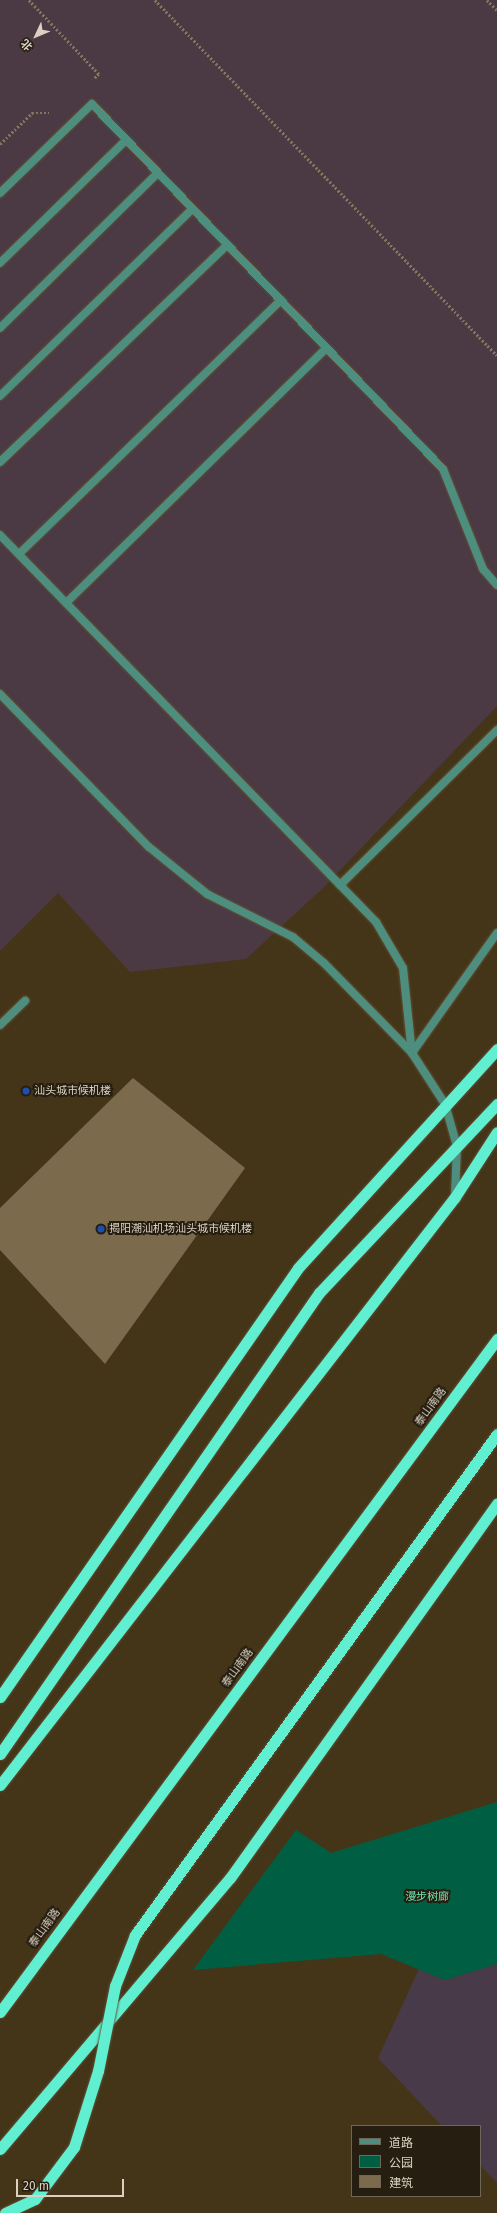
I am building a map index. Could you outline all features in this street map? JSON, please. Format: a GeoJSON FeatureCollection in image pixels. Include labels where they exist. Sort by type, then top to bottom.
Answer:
{"type":"FeatureCollection","features":[{"type":"Feature","properties":{"kind":"highway"},"geometry":{"type":"LineString","coordinates":[[0,1697],[298,1268],[445,1104],[497,1049]]}},
{"type":"Feature","properties":{"kind":"highway"},"geometry":{"type":"LineString","coordinates":[[0,1754],[319,1293],[497,1104]]}},
{"type":"Feature","properties":{"kind":"highway"},"geometry":{"type":"LineString","coordinates":[[0,1785],[455,1197],[497,1132]]}},
{"type":"Feature","properties":{"kind":"highway","name":"泰山南路"},"geometry":{"type":"LineString","coordinates":[[0,2012],[497,1339]]}},
{"type":"Feature","properties":{"kind":"highway"},"geometry":{"type":"LineString","coordinates":[[5,2213],[34,2199],[74,2147],[98,2071],[115,1986],[136,1935],[497,1434]]}},
{"type":"Feature","properties":{"kind":"highway"},"geometry":{"type":"LineString","coordinates":[[0,2149],[230,1878],[497,1503]]}},
{"type":"Feature","properties":{"kind":"street"},"geometry":{"type":"LineString","coordinates":[[0,193],[92,104],[443,469],[483,569],[497,585]]}},
{"type":"Feature","properties":{"kind":"street"},"geometry":{"type":"LineString","coordinates":[[0,263],[126,140]]}},
{"type":"Feature","properties":{"kind":"street"},"geometry":{"type":"LineString","coordinates":[[0,328],[158,173]]}},
{"type":"Feature","properties":{"kind":"street"},"geometry":{"type":"LineString","coordinates":[[0,396],[192,209]]}},
{"type":"Feature","properties":{"kind":"street"},"geometry":{"type":"LineString","coordinates":[[0,462],[227,245]]}},
{"type":"Feature","properties":{"kind":"street"},"geometry":{"type":"LineString","coordinates":[[19,554],[281,300]]}},
{"type":"Feature","properties":{"kind":"street"},"geometry":{"type":"LineString","coordinates":[[66,603],[326,348]]}},
{"type":"Feature","properties":{"kind":"street"},"geometry":{"type":"LineString","coordinates":[[0,535],[376,922],[403,968],[412,1053]]}},
{"type":"Feature","properties":{"kind":"street"},"geometry":{"type":"LineString","coordinates":[[0,694],[149,847],[207,894],[293,937],[324,963],[412,1053],[445,1104],[457,1146],[455,1197]]}},
{"type":"Feature","properties":{"kind":"street"},"geometry":{"type":"LineString","coordinates":[[340,885],[497,730]]}},
{"type":"Feature","properties":{"kind":"street"},"geometry":{"type":"LineString","coordinates":[[412,1053],[497,933]]}},
{"type":"Feature","properties":{"kind":"street"},"geometry":{"type":"LineString","coordinates":[[0,1025],[25,1001]]}},
{"type":"Feature","properties":{"kind":"path"},"geometry":{"type":"LineString","coordinates":[[29,0],[99,74],[89,83]]}},
{"type":"Feature","properties":{"kind":"path"},"geometry":{"type":"LineString","coordinates":[[155,0],[497,355]]}},
{"type":"Feature","properties":{"kind":"path"},"geometry":{"type":"LineString","coordinates":[[487,0],[497,10]]}},
{"type":"Feature","properties":{"kind":"path"},"geometry":{"type":"LineString","coordinates":[[0,144],[32,113],[52,113]]}},
{"type":"Feature","properties":{"kind":"shaded area"},"geometry":{"type":"Polygon","coordinates":[[[0,0],[497,0],[497,706],[323,888],[246,959],[130,972],[58,893],[0,951],[0,0]]]}},
{"type":"Feature","properties":{"kind":"shaded area"},"geometry":{"type":"Polygon","coordinates":[[[497,1964],[497,2183],[481,2166],[481,2125],[441,2125],[378,2058],[419,1969],[445,1980],[497,1964]]]}},
{"type":"Feature","properties":{"kind":"green space","name":"漫步树廊"},"geometry":{"type":"Polygon","coordinates":[[[497,1802],[497,1964],[445,1980],[381,1954],[193,1970],[296,1830],[331,1853],[497,1802]]]}},
{"type":"Feature","properties":{"kind":"building","name":"揭阳潮汕机场汕头城市候机楼"},"geometry":{"type":"Polygon","coordinates":[[[133,1078],[245,1168],[105,1364],[0,1250],[0,1208],[133,1078]]]}},
{"type":"Feature","properties":{"kind":"place","name":"汕头城市候机楼"},"geometry":{"type":"Point","coordinates":[26,1091]}},
{"type":"Feature","properties":{"kind":"place","name":"揭阳潮汕机场汕头城市候机楼"},"geometry":{"type":"Point","coordinates":[101,1229]}}]}
